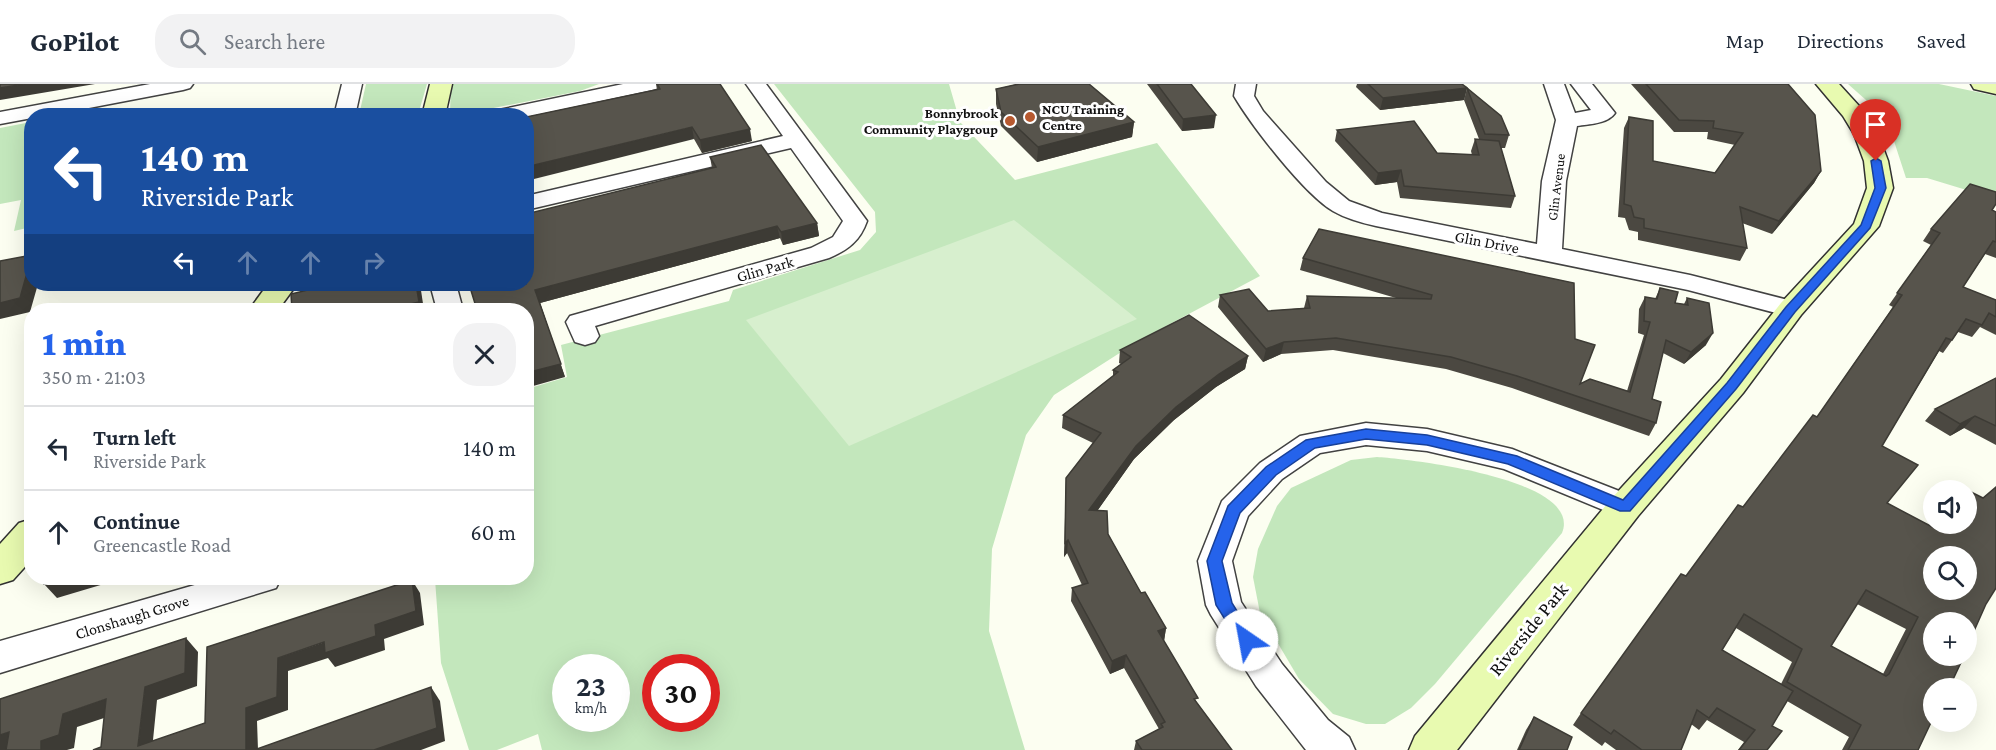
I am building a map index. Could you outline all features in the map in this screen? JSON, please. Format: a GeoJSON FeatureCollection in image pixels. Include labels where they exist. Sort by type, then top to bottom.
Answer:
{"type":"FeatureCollection","features":[{"type":"Feature","properties":{"kind":"street"},"geometry":{"type":"LineString","coordinates":[[54,108],[183,84]]}},
{"type":"Feature","properties":{"kind":"street"},"geometry":{"type":"LineString","coordinates":[[346,108],[352,84]]}},
{"type":"Feature","properties":{"kind":"street"},"geometry":{"type":"LineString","coordinates":[[435,108],[441,84]]}},
{"type":"Feature","properties":{"kind":"street"},"geometry":{"type":"LineString","coordinates":[[532,108],[615,88],[652,84]]}},
{"type":"Feature","properties":{"kind":"street","name":"Glin Park"},"geometry":{"type":"LineString","coordinates":[[585,336],[580,322],[820,253],[837,246],[850,236],[855,221],[756,84]]}},
{"type":"Feature","properties":{"kind":"street","name":"Glin Drive"},"geometry":{"type":"LineString","coordinates":[[1246,84],[1245,96],[1255,114],[1318,187],[1341,206],[1376,219],[1690,283],[1791,309]]}},
{"type":"Feature","properties":{"kind":"street"},"geometry":{"type":"LineString","coordinates":[[1554,84],[1567,120],[1590,118],[1604,113],[1581,84]]}},
{"type":"Feature","properties":{"kind":"street","name":"Riverside Park"},"geometry":{"type":"LineString","coordinates":[[1431,750],[1625,507],[1732,386],[1791,309],[1866,226],[1880,188],[1876,161],[1866,134],[1852,112],[1827,84]]}},
{"type":"Feature","properties":{"kind":"street"},"geometry":{"type":"LineString","coordinates":[[1982,84],[1996,87]]}},
{"type":"Feature","properties":{"kind":"street"},"geometry":{"type":"LineString","coordinates":[[0,118],[24,114]]}},
{"type":"Feature","properties":{"kind":"street","name":"Glin Avenue"},"geometry":{"type":"LineString","coordinates":[[1549,254],[1554,181],[1567,120]]}},
{"type":"Feature","properties":{"kind":"street"},"geometry":{"type":"LineString","coordinates":[[534,201],[795,140]]}},
{"type":"Feature","properties":{"kind":"street"},"geometry":{"type":"LineString","coordinates":[[268,303],[278,291]]}},
{"type":"Feature","properties":{"kind":"street"},"geometry":{"type":"LineString","coordinates":[[1335,750],[1314,732],[1269,675],[1224,605],[1215,561],[1234,510],[1271,471],[1311,444],[1366,434],[1427,440],[1512,460],[1625,507]]}},
{"type":"Feature","properties":{"kind":"street"},"geometry":{"type":"LineString","coordinates":[[0,570],[24,542]]}},
{"type":"Feature","properties":{"kind":"street","name":"Clonshaugh Grove"},"geometry":{"type":"LineString","coordinates":[[0,657],[241,585]]}},
{"type":"Feature","properties":{"kind":"green space"},"geometry":{"type":"Polygon","coordinates":[[[366,84],[427,84],[420,108],[361,108],[366,84]]]}},
{"type":"Feature","properties":{"kind":"green space"},"geometry":{"type":"Polygon","coordinates":[[[451,84],[599,84],[580,91],[494,108],[450,108],[451,84]]]}},
{"type":"Feature","properties":{"kind":"green space"},"geometry":{"type":"Polygon","coordinates":[[[774,84],[949,84],[960,122],[1015,180],[1157,143],[1260,276],[1140,340],[1054,395],[1026,435],[992,549],[989,631],[1025,750],[542,750],[538,734],[497,750],[469,750],[441,663],[435,585],[534,585],[534,387],[567,377],[561,345],[729,301],[733,290],[860,250],[876,232],[875,212],[774,84]]]}},
{"type":"Feature","properties":{"kind":"green space"},"geometry":{"type":"Polygon","coordinates":[[[1848,84],[1939,84],[1996,96],[1996,199],[1927,178],[1906,178],[1892,135],[1866,100],[1848,84]]]}},
{"type":"Feature","properties":{"kind":"green space"},"geometry":{"type":"Polygon","coordinates":[[[24,123],[24,229],[14,231],[21,200],[0,204],[0,128],[24,123]]]}},
{"type":"Feature","properties":{"kind":"green space"},"geometry":{"type":"Polygon","coordinates":[[[1014,220],[1137,319],[849,446],[746,320],[1014,220]]]}},
{"type":"Feature","properties":{"kind":"green space"},"geometry":{"type":"Polygon","coordinates":[[[1377,457],[1456,468],[1522,486],[1547,499],[1562,514],[1562,533],[1435,684],[1411,708],[1385,724],[1366,724],[1333,714],[1299,679],[1260,613],[1253,577],[1258,549],[1277,506],[1291,488],[1351,460],[1377,457]]]}},
{"type":"Feature","properties":{"kind":"building"},"geometry":{"type":"Polygon","coordinates":[[[0,84],[24,84],[0,88],[0,84]]]}},
{"type":"Feature","properties":{"kind":"building"},"geometry":{"type":"Polygon","coordinates":[[[657,84],[720,84],[750,129],[700,140],[692,127],[534,165],[534,115],[660,89],[657,84]]]}},
{"type":"Feature","properties":{"kind":"building"},"geometry":{"type":"Polygon","coordinates":[[[1019,84],[1089,84],[1134,122],[1038,147],[1001,112],[996,89],[1019,84]]]}},
{"type":"Feature","properties":{"kind":"building"},"geometry":{"type":"Polygon","coordinates":[[[1157,84],[1191,84],[1216,115],[1183,119],[1157,84]]]}},
{"type":"Feature","properties":{"kind":"building"},"geometry":{"type":"Polygon","coordinates":[[[1368,84],[1462,84],[1467,88],[1383,98],[1368,84]]]}},
{"type":"Feature","properties":{"kind":"building"},"geometry":{"type":"Polygon","coordinates":[[[1646,84],[1788,84],[1815,115],[1821,171],[1779,221],[1740,207],[1747,248],[1644,228],[1644,219],[1634,217],[1631,206],[1624,204],[1629,117],[1653,121],[1653,161],[1715,173],[1743,133],[1713,128],[1714,121],[1679,120],[1646,84]]]}},
{"type":"Feature","properties":{"kind":"building"},"geometry":{"type":"Polygon","coordinates":[[[1467,88],[1501,116],[1509,135],[1485,134],[1467,88]]]}},
{"type":"Feature","properties":{"kind":"building"},"geometry":{"type":"Polygon","coordinates":[[[1414,121],[1437,153],[1479,155],[1475,139],[1499,141],[1515,196],[1404,186],[1401,170],[1378,173],[1337,130],[1414,121]]]}},
{"type":"Feature","properties":{"kind":"building"},"geometry":{"type":"Polygon","coordinates":[[[761,145],[817,223],[781,232],[777,226],[535,290],[561,364],[534,371],[534,303],[475,303],[471,291],[534,291],[534,212],[716,167],[710,157],[761,145]]]}},
{"type":"Feature","properties":{"kind":"building"},"geometry":{"type":"Polygon","coordinates":[[[1970,184],[1996,192],[1996,204],[1992,210],[1996,212],[1996,242],[1993,241],[1963,287],[1996,300],[1996,317],[1989,313],[1982,325],[1966,319],[1952,340],[1946,338],[1882,446],[1918,465],[1887,503],[1923,522],[1923,534],[1977,534],[1977,495],[1983,498],[1996,487],[1996,588],[1977,624],[1977,612],[1923,612],[1923,666],[1959,666],[1954,678],[1923,678],[1923,732],[1926,732],[1918,750],[1848,750],[1861,725],[1787,682],[1802,649],[1744,614],[1722,650],[1793,691],[1772,726],[1782,731],[1767,750],[1739,750],[1755,730],[1717,708],[1709,718],[1697,710],[1681,750],[1642,750],[1614,730],[1611,734],[1581,713],[1681,574],[1686,576],[1738,505],[1743,507],[1813,415],[1817,417],[1902,295],[1897,293],[1940,233],[1931,229],[1970,184]],[[1866,590],[1831,646],[1886,676],[1918,617],[1866,590]]]}},
{"type":"Feature","properties":{"kind":"building"},"geometry":{"type":"Polygon","coordinates":[[[1319,229],[1574,283],[1575,339],[1595,345],[1580,384],[1590,379],[1630,392],[1650,322],[1644,321],[1645,297],[1657,299],[1660,288],[1678,292],[1675,303],[1688,305],[1687,298],[1709,303],[1713,333],[1691,352],[1666,340],[1652,399],[1661,402],[1656,423],[1517,376],[1451,357],[1336,338],[1284,342],[1266,349],[1220,295],[1249,289],[1268,311],[1310,308],[1307,296],[1431,299],[1432,295],[1303,258],[1319,229]]]}},
{"type":"Feature","properties":{"kind":"building"},"geometry":{"type":"Polygon","coordinates":[[[24,256],[24,284],[20,298],[0,303],[0,261],[24,256]]]}},
{"type":"Feature","properties":{"kind":"building"},"geometry":{"type":"Polygon","coordinates":[[[304,291],[417,291],[419,302],[292,303],[291,294],[304,291]]]}},
{"type":"Feature","properties":{"kind":"building"},"geometry":{"type":"Polygon","coordinates":[[[1189,315],[1248,356],[1219,374],[1176,407],[1136,446],[1089,510],[1107,511],[1108,534],[1141,593],[1145,592],[1166,628],[1158,631],[1198,698],[1194,699],[1232,750],[1142,750],[1136,741],[1163,727],[1161,724],[1165,722],[1126,655],[1112,661],[1072,588],[1088,583],[1068,540],[1065,543],[1066,478],[1101,433],[1063,415],[1118,372],[1113,370],[1131,357],[1120,350],[1189,315]]]}},
{"type":"Feature","properties":{"kind":"building"},"geometry":{"type":"Polygon","coordinates":[[[1996,378],[1996,426],[1975,416],[1960,424],[1935,409],[1996,378]]]}},
{"type":"Feature","properties":{"kind":"building"},"geometry":{"type":"Polygon","coordinates":[[[397,585],[413,585],[416,611],[375,625],[376,636],[325,653],[324,642],[278,658],[277,697],[246,708],[246,750],[93,750],[101,747],[106,699],[63,714],[59,735],[41,741],[41,750],[6,750],[9,732],[0,735],[0,699],[186,638],[185,673],[145,687],[138,746],[205,723],[207,647],[397,585]]]}},
{"type":"Feature","properties":{"kind":"building"},"geometry":{"type":"Polygon","coordinates":[[[431,687],[437,728],[374,750],[254,750],[431,687]]]}},
{"type":"Feature","properties":{"kind":"building"},"geometry":{"type":"Polygon","coordinates":[[[1534,717],[1572,737],[1567,750],[1519,750],[1534,717]]]}},
{"type":"Feature","properties":{"kind":"place","name":"NCU Training Centre"},"geometry":{"type":"Point","coordinates":[1030,117]}},
{"type":"Feature","properties":{"kind":"place","name":"Bonnybrook Community Playgroup"},"geometry":{"type":"Point","coordinates":[1010,121]}},
{"type":"Feature","properties":{"kind":"route"},"geometry":{"type":"LineString","coordinates":[[1247,640],[1224,605],[1215,561],[1234,510],[1271,471],[1311,444],[1366,434],[1427,440],[1512,460],[1625,507],[1732,386],[1791,309],[1866,226],[1880,188],[1876,161]]}}]}
